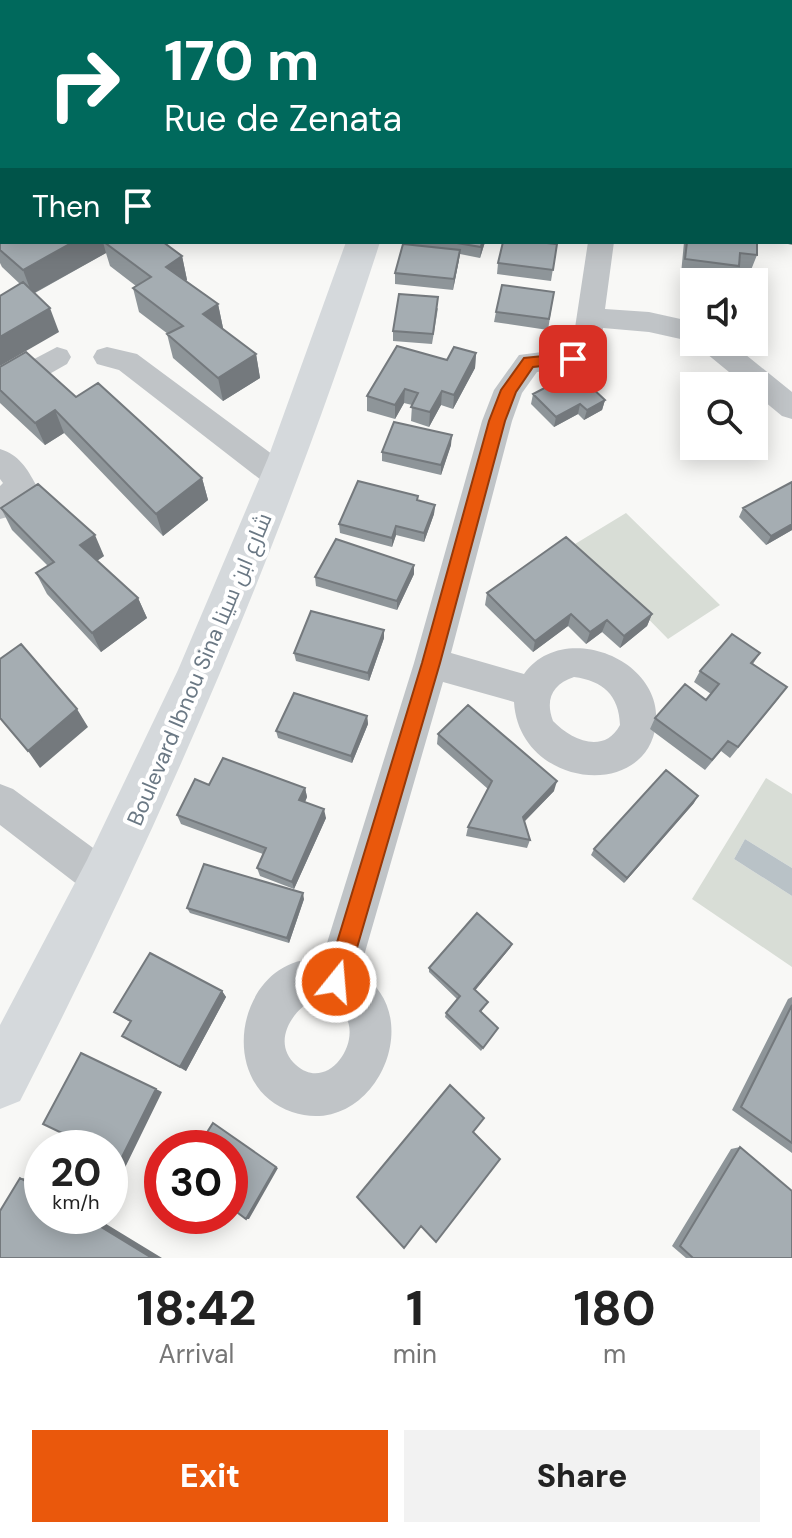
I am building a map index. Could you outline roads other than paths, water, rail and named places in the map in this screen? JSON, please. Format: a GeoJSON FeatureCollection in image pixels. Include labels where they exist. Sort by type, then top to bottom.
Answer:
{"type":"FeatureCollection","features":[{"type":"Feature","properties":{"kind":"main road","name":"Boulevard Ibnou Sina شارع ابن سينا"},"geometry":{"type":"LineString","coordinates":[[0,1081],[105,881],[208,655],[324,364],[362,244]]}},
{"type":"Feature","properties":{"kind":"street"},"geometry":{"type":"LineString","coordinates":[[336,982],[431,663],[497,421],[509,390],[529,362],[573,359],[587,344],[601,244]]}},
{"type":"Feature","properties":{"kind":"street"},"geometry":{"type":"LineString","coordinates":[[592,318],[649,322],[680,329]]}},
{"type":"Feature","properties":{"kind":"street"},"geometry":{"type":"LineString","coordinates":[[728,356],[792,408]]}},
{"type":"Feature","properties":{"kind":"street"},"geometry":{"type":"LineString","coordinates":[[0,391],[57,357]]}},
{"type":"Feature","properties":{"kind":"street"},"geometry":{"type":"LineString","coordinates":[[107,357],[127,361],[281,478]]}},
{"type":"Feature","properties":{"kind":"street"},"geometry":{"type":"LineString","coordinates":[[0,461],[14,473],[20,485],[0,507]]}},
{"type":"Feature","properties":{"kind":"street"},"geometry":{"type":"LineString","coordinates":[[431,663],[533,692]]}},
{"type":"Feature","properties":{"kind":"street"},"geometry":{"type":"LineString","coordinates":[[0,802],[105,881]]}}]}
